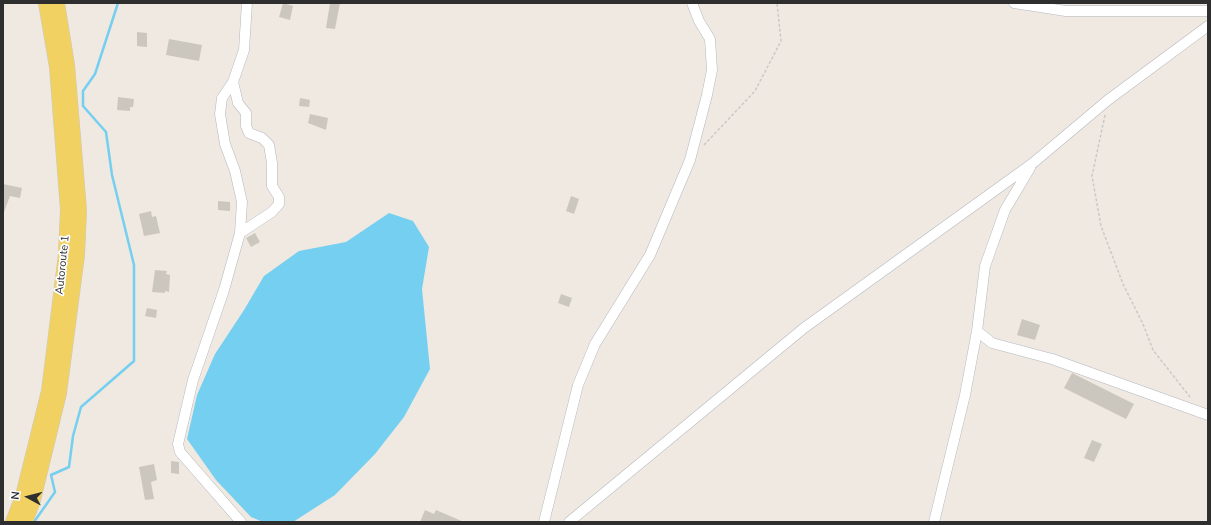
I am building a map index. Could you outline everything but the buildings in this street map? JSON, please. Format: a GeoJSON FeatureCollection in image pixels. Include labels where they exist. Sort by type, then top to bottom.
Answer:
{"type":"FeatureCollection","features":[{"type":"Feature","properties":{"kind":"main road","name":"Autoroute 1"},"geometry":{"type":"LineString","coordinates":[[12,522],[22,496],[48,391],[65,254],[67,210],[56,67],[45,3]]}},
{"type":"Feature","properties":{"kind":"main road","name":"Autoroute 1"},"geometry":{"type":"LineString","coordinates":[[26,522],[34,500],[60,393],[78,255],[80,210],[69,73],[58,3]]}},
{"type":"Feature","properties":{"kind":"street"},"geometry":{"type":"LineString","coordinates":[[241,522],[180,452],[178,444],[193,380],[224,290],[240,232],[242,202],[235,171],[225,144],[220,114],[222,98],[233,82],[244,50],[247,3]]}},
{"type":"Feature","properties":{"kind":"street"},"geometry":{"type":"LineString","coordinates":[[544,522],[578,385],[595,344],[650,255],[690,160],[708,95],[712,70],[710,39],[692,3]]}},
{"type":"Feature","properties":{"kind":"street"},"geometry":{"type":"LineString","coordinates":[[1014,3],[1066,11],[1105,7],[1208,11]]}},
{"type":"Feature","properties":{"kind":"street"},"geometry":{"type":"LineString","coordinates":[[569,522],[804,328],[1033,163],[1108,100],[1208,26]]}},
{"type":"Feature","properties":{"kind":"street"},"geometry":{"type":"LineString","coordinates":[[233,82],[238,104],[246,113],[246,126],[249,133],[262,138],[269,145],[272,163],[272,186],[279,197],[279,204],[272,212],[240,232]]}},
{"type":"Feature","properties":{"kind":"street"},"geometry":{"type":"LineString","coordinates":[[934,522],[964,395],[977,331],[985,266],[1005,210],[1033,163]]}},
{"type":"Feature","properties":{"kind":"street"},"geometry":{"type":"LineString","coordinates":[[977,331],[992,343],[1052,359],[1208,415]]}},
{"type":"Feature","properties":{"kind":"path"},"geometry":{"type":"LineString","coordinates":[[690,160],[755,90],[781,42],[777,3]]}},
{"type":"Feature","properties":{"kind":"path"},"geometry":{"type":"LineString","coordinates":[[1108,100],[1103,130],[1092,176],[1101,226],[1123,284],[1143,324],[1153,350],[1184,389],[1198,411]]}},
{"type":"Feature","properties":{"kind":"water"},"geometry":{"type":"Polygon","coordinates":[[[389,213],[413,221],[429,247],[422,289],[430,369],[404,417],[375,454],[335,495],[293,522],[263,522],[251,517],[216,480],[187,439],[197,395],[215,354],[264,276],[299,251],[346,242],[389,213]]]}},
{"type":"Feature","properties":{"kind":"waterway"},"geometry":{"type":"LineString","coordinates":[[34,522],[55,492],[51,475],[69,467],[73,436],[81,407],[134,361],[134,265],[112,175],[106,132],[83,106],[83,91],[95,74],[118,3]]}}]}
